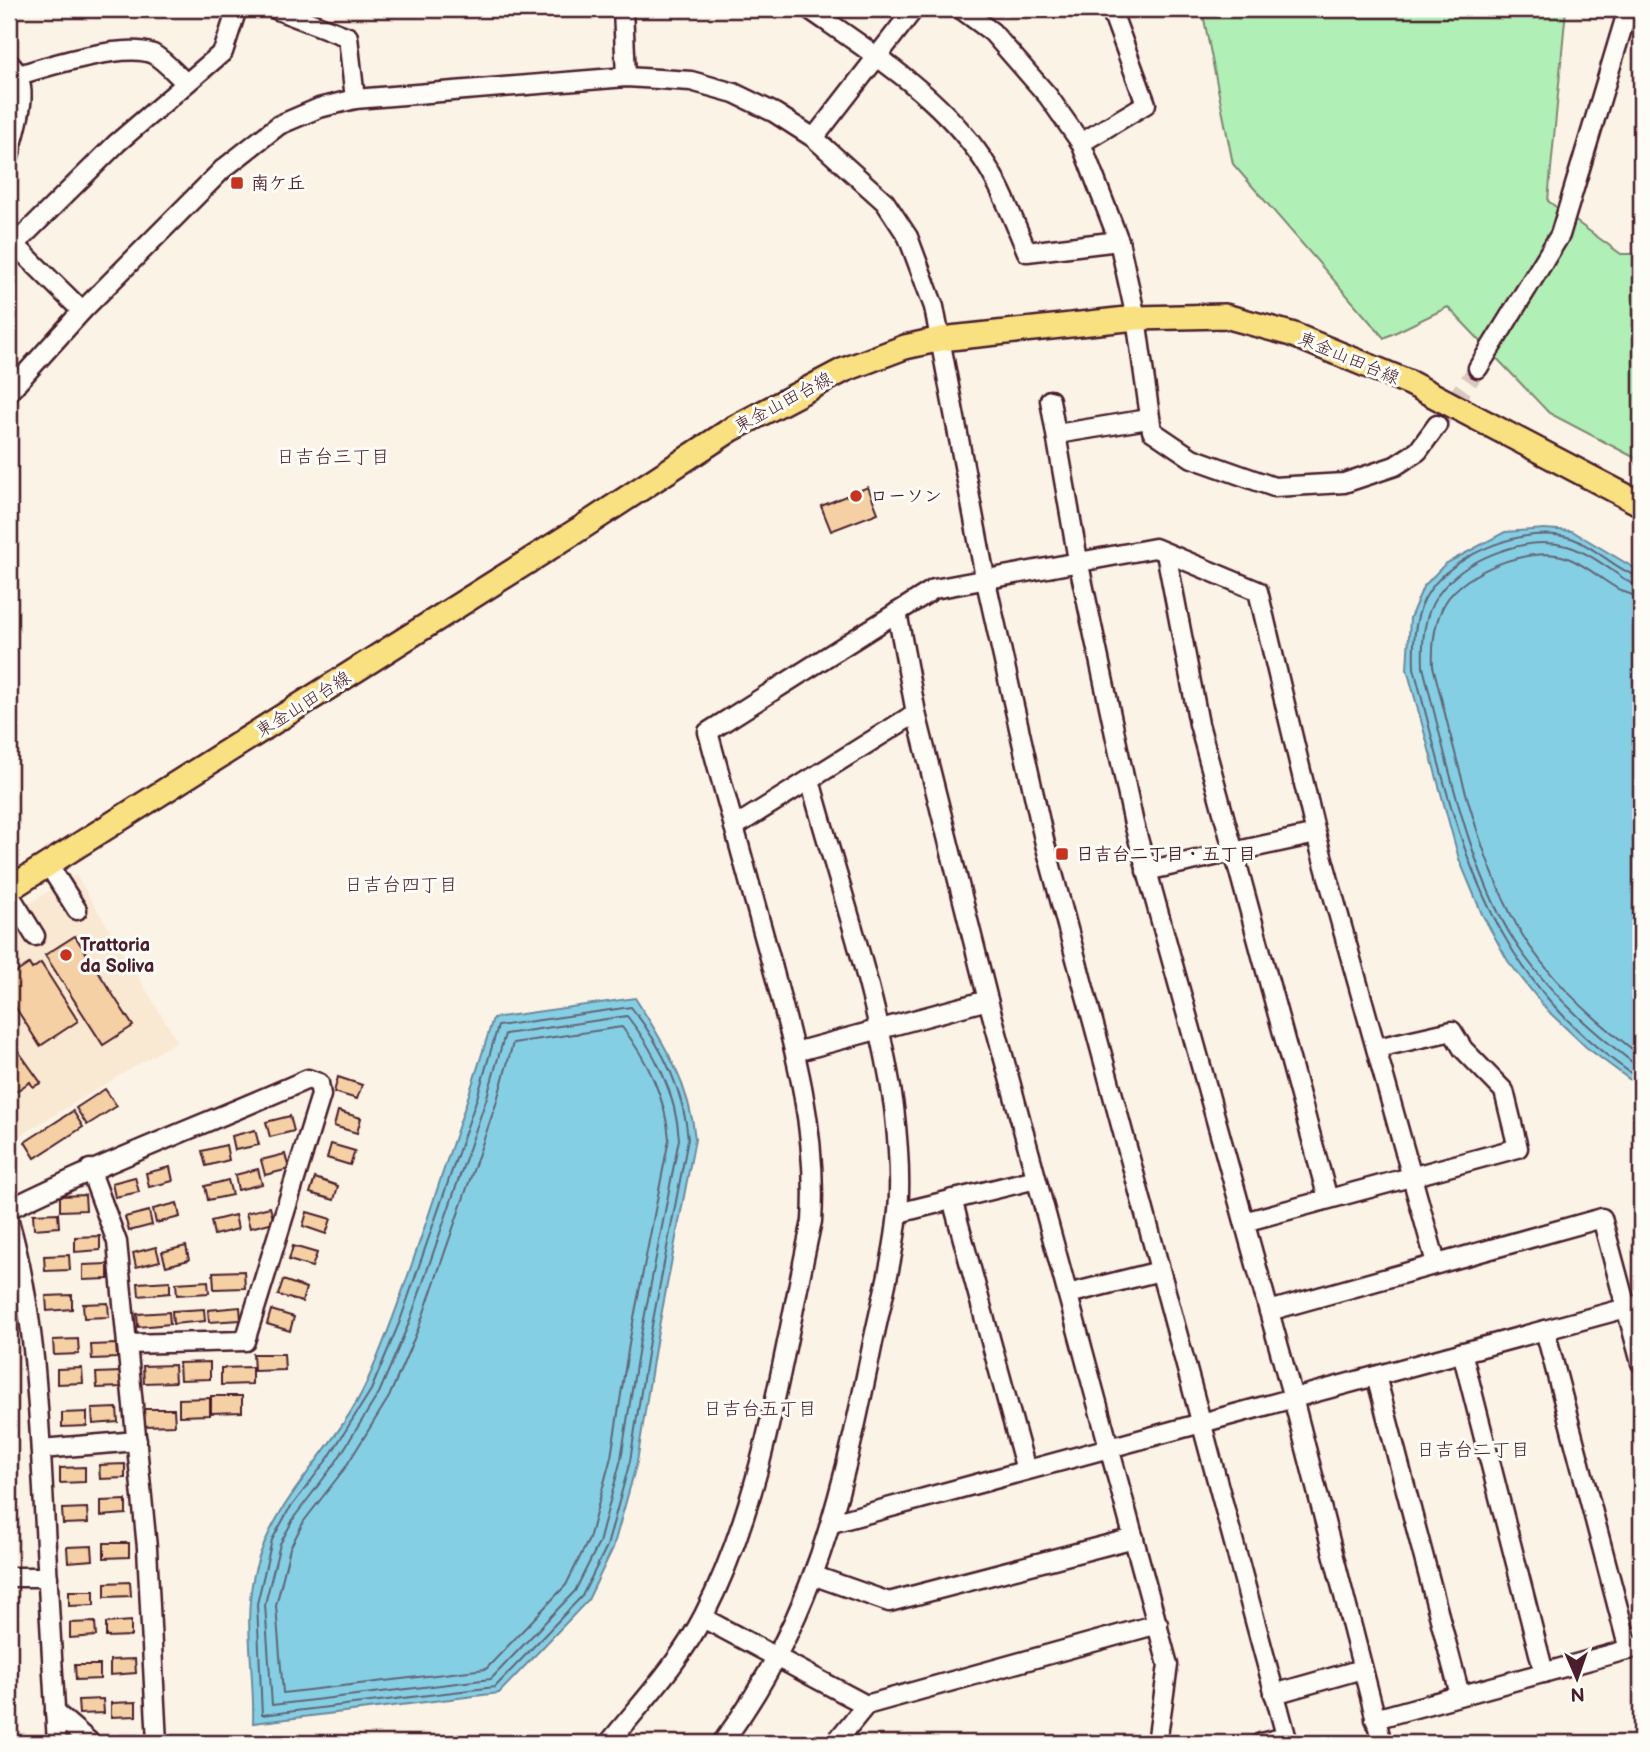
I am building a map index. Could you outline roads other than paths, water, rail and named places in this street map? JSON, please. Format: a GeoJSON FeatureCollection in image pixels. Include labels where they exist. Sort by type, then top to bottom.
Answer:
{"type":"FeatureCollection","features":[{"type":"Feature","properties":{"kind":"main road","name":"東金山田台線"},"geometry":{"type":"LineString","coordinates":[[9,891],[581,528],[732,429],[844,370],[905,347],[941,339],[1136,318],[1225,316],[1291,334],[1410,383],[1641,504]]}},
{"type":"Feature","properties":{"kind":"street"},"geometry":{"type":"LineString","coordinates":[[82,311],[10,244],[117,143],[223,52],[237,9]]}},
{"type":"Feature","properties":{"kind":"street"},"geometry":{"type":"LineString","coordinates":[[275,9],[348,37],[355,99]]}},
{"type":"Feature","properties":{"kind":"street"},"geometry":{"type":"LineString","coordinates":[[623,9],[626,77]]}},
{"type":"Feature","properties":{"kind":"street"},"geometry":{"type":"LineString","coordinates":[[809,9],[878,57],[934,101],[977,151],[1005,196],[1027,252],[1119,241]]}},
{"type":"Feature","properties":{"kind":"street"},"geometry":{"type":"LineString","coordinates":[[814,138],[914,9]]}},
{"type":"Feature","properties":{"kind":"street"},"geometry":{"type":"LineString","coordinates":[[961,9],[992,32],[1048,96],[1081,143],[1119,241],[1136,318],[1148,419],[1152,431],[1192,458],[1274,487],[1344,483],[1395,466],[1418,450],[1437,425]]}},
{"type":"Feature","properties":{"kind":"street"},"geometry":{"type":"LineString","coordinates":[[1081,143],[1146,104],[1111,9]]}},
{"type":"Feature","properties":{"kind":"street"},"geometry":{"type":"LineString","coordinates":[[1478,368],[1560,235],[1628,9]]}},
{"type":"Feature","properties":{"kind":"street"},"geometry":{"type":"LineString","coordinates":[[9,157],[23,91],[14,69],[129,50],[153,54],[186,83]]}},
{"type":"Feature","properties":{"kind":"street"},"geometry":{"type":"LineString","coordinates":[[9,392],[82,311],[223,169],[279,125],[319,108],[355,99],[626,77],[691,80],[734,93],[775,113],[814,138],[885,202],[908,237],[934,307],[985,577],[1045,844],[1287,1740],[1261,1743]]}},
{"type":"Feature","properties":{"kind":"street"},"geometry":{"type":"LineString","coordinates":[[1049,400],[1078,560],[1146,871],[1293,1398],[1382,1743]]}},
{"type":"Feature","properties":{"kind":"street"},"geometry":{"type":"LineString","coordinates":[[1057,434],[1148,419]]}},
{"type":"Feature","properties":{"kind":"street"},"geometry":{"type":"LineString","coordinates":[[609,1743],[669,1669],[703,1618],[747,1512],[811,1221],[814,1183],[811,1130],[795,1052],[708,732],[934,589],[985,577],[1155,548],[1258,592],[1317,834],[1436,1263]]}},
{"type":"Feature","properties":{"kind":"street"},"geometry":{"type":"LineString","coordinates":[[1166,553],[1199,724],[1328,1199]]}},
{"type":"Feature","properties":{"kind":"street"},"geometry":{"type":"LineString","coordinates":[[897,612],[916,713],[988,1000],[1168,1665],[1157,1743]]}},
{"type":"Feature","properties":{"kind":"street"},"geometry":{"type":"LineString","coordinates":[[734,827],[916,713]]}},
{"type":"Feature","properties":{"kind":"street"},"geometry":{"type":"LineString","coordinates":[[722,1743],[777,1657],[815,1576],[832,1523],[857,1422],[898,1213],[894,1108],[878,1028],[810,780]]}},
{"type":"Feature","properties":{"kind":"street"},"geometry":{"type":"LineString","coordinates":[[1146,871],[1317,834]]}},
{"type":"Feature","properties":{"kind":"street"},"geometry":{"type":"LineString","coordinates":[[48,864],[77,910]]}},
{"type":"Feature","properties":{"kind":"street"},"geometry":{"type":"LineString","coordinates":[[9,891],[35,936]]}},
{"type":"Feature","properties":{"kind":"street"},"geometry":{"type":"LineString","coordinates":[[795,1052],[988,1000]]}},
{"type":"Feature","properties":{"kind":"street"},"geometry":{"type":"LineString","coordinates":[[1244,1222],[1518,1148],[1504,1091],[1463,1049],[1451,1031],[1377,1048]]}},
{"type":"Feature","properties":{"kind":"street"},"geometry":{"type":"LineString","coordinates":[[9,1209],[90,1169],[168,1140],[309,1079],[319,1083],[321,1095],[244,1340],[127,1344]]}},
{"type":"Feature","properties":{"kind":"street"},"geometry":{"type":"LineString","coordinates":[[90,1169],[117,1242],[147,1548],[157,1743]]}},
{"type":"Feature","properties":{"kind":"street"},"geometry":{"type":"LineString","coordinates":[[898,1213],[1036,1178]]}},
{"type":"Feature","properties":{"kind":"street"},"geometry":{"type":"LineString","coordinates":[[952,1199],[1026,1470]]}},
{"type":"Feature","properties":{"kind":"street"},"geometry":{"type":"LineString","coordinates":[[1269,1311],[1602,1219],[1634,1306],[1641,1363]]}},
{"type":"Feature","properties":{"kind":"street"},"geometry":{"type":"LineString","coordinates":[[9,1221],[22,1266],[41,1449],[57,1743]]}},
{"type":"Feature","properties":{"kind":"street"},"geometry":{"type":"LineString","coordinates":[[1068,1293],[1160,1271]]}},
{"type":"Feature","properties":{"kind":"street"},"geometry":{"type":"LineString","coordinates":[[832,1523],[1634,1306]]}},
{"type":"Feature","properties":{"kind":"street"},"geometry":{"type":"LineString","coordinates":[[1375,1719],[1635,1648],[1545,1330]]}},
{"type":"Feature","properties":{"kind":"street"},"geometry":{"type":"LineString","coordinates":[[1462,1352],[1544,1673]]}},
{"type":"Feature","properties":{"kind":"street"},"geometry":{"type":"LineString","coordinates":[[1376,1376],[1460,1695]]}},
{"type":"Feature","properties":{"kind":"street"},"geometry":{"type":"LineString","coordinates":[[41,1449],[136,1441]]}},
{"type":"Feature","properties":{"kind":"street"},"geometry":{"type":"LineString","coordinates":[[815,1576],[889,1602],[1134,1538]]}},
{"type":"Feature","properties":{"kind":"street"},"geometry":{"type":"LineString","coordinates":[[9,1577],[48,1577]]}},
{"type":"Feature","properties":{"kind":"street"},"geometry":{"type":"LineString","coordinates":[[703,1618],[866,1705]]}},
{"type":"Feature","properties":{"kind":"street"},"geometry":{"type":"LineString","coordinates":[[835,1743],[866,1705],[1158,1624]]}},
{"type":"Feature","properties":{"kind":"street"},"geometry":{"type":"LineString","coordinates":[[1274,1694],[1362,1669]]}},
{"type":"Feature","properties":{"kind":"street"},"geometry":{"type":"LineString","coordinates":[[55,1712],[91,1743]]}},
{"type":"Feature","properties":{"kind":"water"},"geometry":{"type":"Polygon","coordinates":[[[1544,529],[1572,531],[1641,572],[1641,1088],[1586,1047],[1547,1010],[1508,961],[1482,914],[1459,859],[1407,669],[1410,618],[1423,587],[1445,564],[1505,532],[1544,529]]]}},
{"type":"Feature","properties":{"kind":"water"},"geometry":{"type":"Polygon","coordinates":[[[635,998],[674,1065],[688,1101],[695,1139],[656,1342],[637,1462],[613,1548],[588,1600],[499,1693],[253,1723],[249,1608],[255,1570],[276,1520],[353,1408],[375,1364],[427,1220],[493,1018],[635,998]]]}},
{"type":"Feature","properties":{"kind":"tunnel"},"geometry":{"type":"LineString","coordinates":[[1437,425],[1478,368]]}},
{"type":"Feature","properties":{"kind":"place","name":"南ケ丘"},"geometry":{"type":"Point","coordinates":[237,183]}},
{"type":"Feature","properties":{"kind":"place","name":"ローソン"},"geometry":{"type":"Point","coordinates":[856,496]}},
{"type":"Feature","properties":{"kind":"place","name":"日吉台二丁目・五丁目"},"geometry":{"type":"Point","coordinates":[1062,854]}},
{"type":"Feature","properties":{"kind":"place","name":"Trattoria da Soliva"},"geometry":{"type":"Point","coordinates":[66,955]}},
{"type":"Feature","properties":{"kind":"district","name":"日吉台三丁目"},"geometry":{"type":"Point","coordinates":[333,456]}},
{"type":"Feature","properties":{"kind":"district","name":"日吉台四丁目"},"geometry":{"type":"Point","coordinates":[401,884]}},
{"type":"Feature","properties":{"kind":"district","name":"日吉台五丁目"},"geometry":{"type":"Point","coordinates":[760,1408]}},
{"type":"Feature","properties":{"kind":"district","name":"日吉台二丁目"},"geometry":{"type":"Point","coordinates":[1473,1449]}}]}
